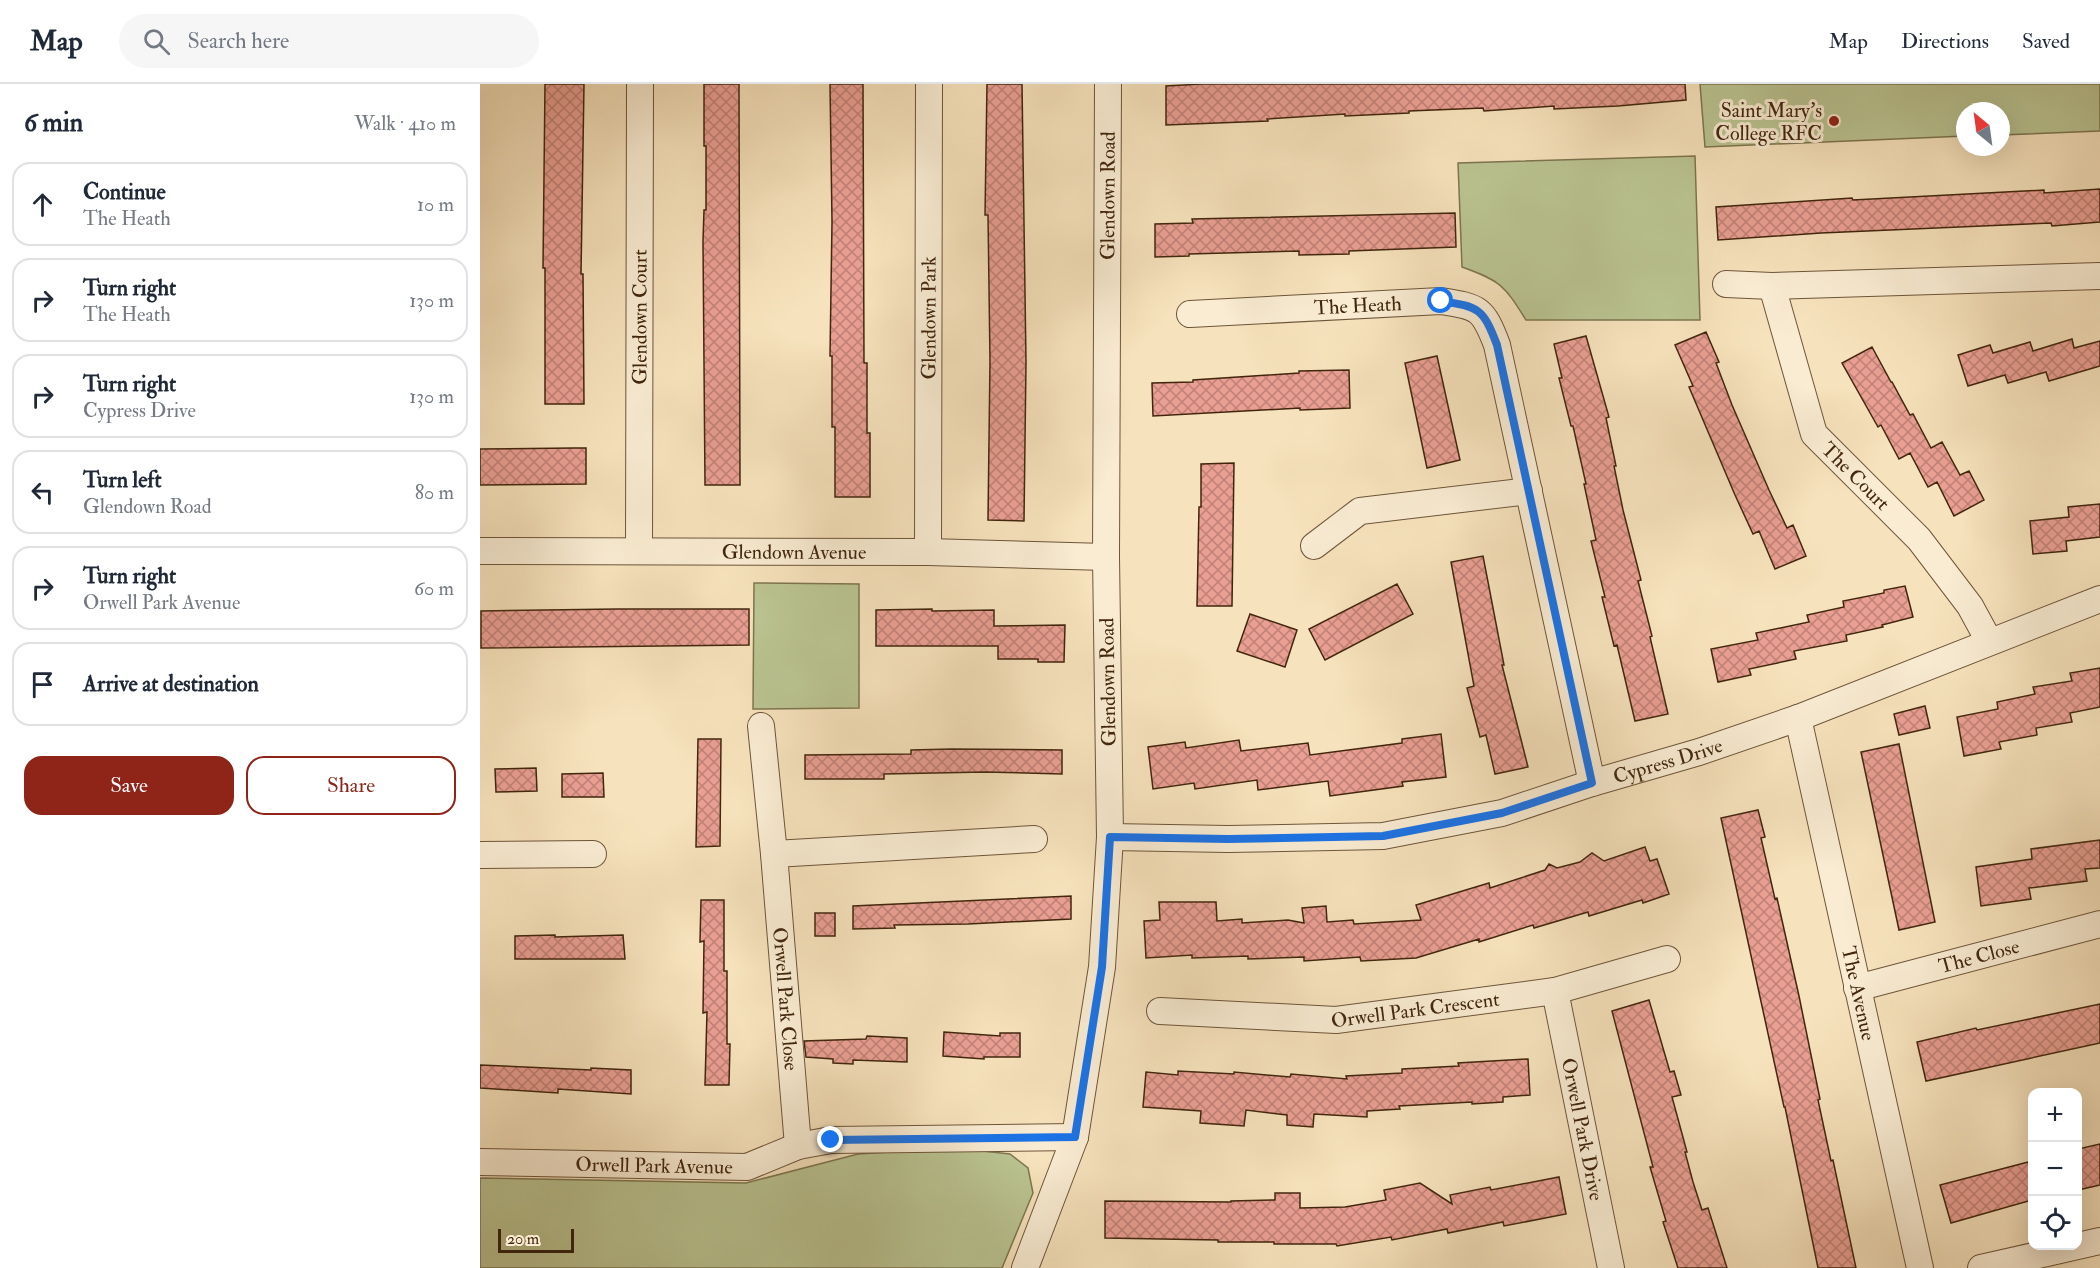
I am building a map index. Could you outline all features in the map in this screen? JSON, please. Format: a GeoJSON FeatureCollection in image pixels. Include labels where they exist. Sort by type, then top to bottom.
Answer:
{"type":"FeatureCollection","features":[{"type":"Feature","properties":{"kind":"street","name":"Glendown Court"},"geometry":{"type":"LineString","coordinates":[[639,550],[640,84]]}},
{"type":"Feature","properties":{"kind":"street","name":"Glendown Park"},"geometry":{"type":"LineString","coordinates":[[928,552],[929,84]]}},
{"type":"Feature","properties":{"kind":"street","name":"Glendown Road"},"geometry":{"type":"LineString","coordinates":[[1025,1268],[1075,1137],[1102,967],[1110,837],[1106,557],[1108,84]]}},
{"type":"Feature","properties":{"kind":"street"},"geometry":{"type":"LineString","coordinates":[[1726,284],[1772,286],[2100,276]]}},
{"type":"Feature","properties":{"kind":"street","name":"The Court"},"geometry":{"type":"LineString","coordinates":[[1772,286],[1814,434],[1919,539],[1970,606],[1989,641]]}},
{"type":"Feature","properties":{"kind":"street","name":"The Heath"},"geometry":{"type":"LineString","coordinates":[[1190,314],[1441,301],[1471,306],[1488,321],[1497,345],[1592,783]]}},
{"type":"Feature","properties":{"kind":"street"},"geometry":{"type":"LineString","coordinates":[[1314,546],[1360,511],[1529,491]]}},
{"type":"Feature","properties":{"kind":"street","name":"Glendown Avenue"},"geometry":{"type":"LineString","coordinates":[[480,551],[928,552],[1106,557]]}},
{"type":"Feature","properties":{"kind":"street","name":"Cypress Drive"},"geometry":{"type":"LineString","coordinates":[[1110,837],[1228,839],[1383,836],[1502,813],[1592,783],[1699,752],[1798,718],[2100,599]]}},
{"type":"Feature","properties":{"kind":"street","name":"The Avenue"},"geometry":{"type":"LineString","coordinates":[[1798,718],[1920,1268]]}},
{"type":"Feature","properties":{"kind":"street","name":"Orwell Park Close"},"geometry":{"type":"LineString","coordinates":[[761,726],[798,1146]]}},
{"type":"Feature","properties":{"kind":"street"},"geometry":{"type":"LineString","coordinates":[[774,854],[1034,840]]}},
{"type":"Feature","properties":{"kind":"street"},"geometry":{"type":"LineString","coordinates":[[480,855],[593,854]]}},
{"type":"Feature","properties":{"kind":"street","name":"The Close"},"geometry":{"type":"LineString","coordinates":[[1857,988],[2100,924]]}},
{"type":"Feature","properties":{"kind":"street","name":"Orwell Park Crescent"},"geometry":{"type":"LineString","coordinates":[[1160,1011],[1336,1020],[1555,991],[1667,959]]}},
{"type":"Feature","properties":{"kind":"street","name":"Orwell Park Drive"},"geometry":{"type":"LineString","coordinates":[[1555,991],[1608,1268]]}},
{"type":"Feature","properties":{"kind":"street","name":"Orwell Park Avenue"},"geometry":{"type":"LineString","coordinates":[[480,1162],[747,1167],[798,1146],[831,1140],[1075,1137]]}},
{"type":"Feature","properties":{"kind":"street"},"geometry":{"type":"LineString","coordinates":[[1981,1268],[2100,1241]]}},
{"type":"Feature","properties":{"kind":"green space","name":"Saint Mary's College RFC"},"geometry":{"type":"Polygon","coordinates":[[[1700,84],[2100,84],[2100,131],[2010,135],[2010,102],[1956,102],[1956,136],[1705,147],[1700,84]]]}},
{"type":"Feature","properties":{"kind":"green space"},"geometry":{"type":"Polygon","coordinates":[[[1695,156],[1700,320],[1526,320],[1512,299],[1494,281],[1462,267],[1458,163],[1695,156]]]}},
{"type":"Feature","properties":{"kind":"green space"},"geometry":{"type":"Polygon","coordinates":[[[754,583],[859,584],[859,708],[753,709],[754,583]]]}},
{"type":"Feature","properties":{"kind":"green space"},"geometry":{"type":"Polygon","coordinates":[[[955,1148],[1010,1154],[1028,1168],[1033,1193],[1002,1268],[480,1268],[480,1178],[746,1183],[858,1154],[955,1148]]]}},
{"type":"Feature","properties":{"kind":"building"},"geometry":{"type":"Polygon","coordinates":[[[545,84],[584,84],[581,274],[583,274],[584,404],[545,404],[545,268],[543,268],[545,84]]]}},
{"type":"Feature","properties":{"kind":"building"},"geometry":{"type":"Polygon","coordinates":[[[704,84],[739,84],[740,485],[705,485],[703,242],[704,210],[706,210],[706,146],[704,146],[704,84]]]}},
{"type":"Feature","properties":{"kind":"building"},"geometry":{"type":"Polygon","coordinates":[[[830,84],[863,84],[864,363],[867,363],[870,497],[835,497],[835,427],[832,427],[832,356],[830,356],[832,222],[830,84]]]}},
{"type":"Feature","properties":{"kind":"building"},"geometry":{"type":"Polygon","coordinates":[[[987,84],[1022,84],[1026,362],[1024,521],[988,520],[990,360],[988,215],[985,215],[987,84]]]}},
{"type":"Feature","properties":{"kind":"building"},"geometry":{"type":"Polygon","coordinates":[[[1202,84],[1685,84],[1686,100],[1618,106],[1409,111],[1409,113],[1345,116],[1345,114],[1267,119],[1268,121],[1166,125],[1166,86],[1202,84]]]}},
{"type":"Feature","properties":{"kind":"building"},"geometry":{"type":"Polygon","coordinates":[[[2100,189],[2100,222],[2052,226],[2051,223],[1821,233],[1718,240],[1716,207],[1852,198],[1853,200],[2100,189]]]}},
{"type":"Feature","properties":{"kind":"building"},"geometry":{"type":"Polygon","coordinates":[[[1455,213],[1456,247],[1349,251],[1349,254],[1299,255],[1299,251],[1155,257],[1155,224],[1193,223],[1192,219],[1455,213]]]}},
{"type":"Feature","properties":{"kind":"building"},"geometry":{"type":"Polygon","coordinates":[[[1706,332],[1719,362],[1716,363],[1732,405],[1769,490],[1787,528],[1793,525],[1806,556],[1775,569],[1759,531],[1753,534],[1735,495],[1689,387],[1693,386],[1675,345],[1706,332]]]}},
{"type":"Feature","properties":{"kind":"building"},"geometry":{"type":"Polygon","coordinates":[[[1586,336],[1609,417],[1606,418],[1616,466],[1614,466],[1641,580],[1638,581],[1668,714],[1635,721],[1617,645],[1614,646],[1602,597],[1605,597],[1591,541],[1596,540],[1584,484],[1586,484],[1559,378],[1562,378],[1554,344],[1586,336]]]}},
{"type":"Feature","properties":{"kind":"building"},"geometry":{"type":"Polygon","coordinates":[[[2072,339],[2074,348],[2100,341],[2100,366],[2049,381],[2046,372],[2008,383],[2005,375],[1968,386],[1958,355],[1990,345],[1993,353],[2030,342],[2033,351],[2072,339]]]}},
{"type":"Feature","properties":{"kind":"building"},"geometry":{"type":"Polygon","coordinates":[[[1872,347],[1931,448],[1942,442],[1960,475],[1969,471],[1984,500],[1954,516],[1937,482],[1928,487],[1910,453],[1899,459],[1881,425],[1878,427],[1842,363],[1872,347]]]}},
{"type":"Feature","properties":{"kind":"building"},"geometry":{"type":"Polygon","coordinates":[[[1437,356],[1460,460],[1427,468],[1405,363],[1437,356]]]}},
{"type":"Feature","properties":{"kind":"building"},"geometry":{"type":"Polygon","coordinates":[[[1349,370],[1350,408],[1300,410],[1300,408],[1153,416],[1152,383],[1193,382],[1193,380],[1299,373],[1299,371],[1349,370]]]}},
{"type":"Feature","properties":{"kind":"building"},"geometry":{"type":"Polygon","coordinates":[[[586,448],[586,484],[480,485],[480,449],[586,448]]]}},
{"type":"Feature","properties":{"kind":"building"},"geometry":{"type":"Polygon","coordinates":[[[1234,463],[1232,606],[1197,606],[1201,464],[1234,463]]]}},
{"type":"Feature","properties":{"kind":"building"},"geometry":{"type":"Polygon","coordinates":[[[2100,504],[2100,537],[2066,541],[2067,551],[2033,554],[2030,521],[2069,517],[2068,507],[2100,504]]]}},
{"type":"Feature","properties":{"kind":"building"},"geometry":{"type":"Polygon","coordinates":[[[1483,556],[1504,665],[1502,665],[1528,767],[1495,774],[1486,735],[1480,737],[1467,688],[1474,686],[1451,562],[1483,556]]]}},
{"type":"Feature","properties":{"kind":"building"},"geometry":{"type":"Polygon","coordinates":[[[1397,584],[1413,614],[1325,660],[1309,629],[1397,584]]]}},
{"type":"Feature","properties":{"kind":"building"},"geometry":{"type":"Polygon","coordinates":[[[1905,586],[1913,617],[1882,625],[1883,627],[1846,635],[1847,641],[1794,651],[1796,659],[1749,669],[1751,675],[1718,682],[1711,649],[1758,640],[1756,633],[1809,622],[1807,615],[1844,607],[1843,601],[1884,593],[1884,590],[1905,586]]]}},
{"type":"Feature","properties":{"kind":"building"},"geometry":{"type":"Polygon","coordinates":[[[749,609],[749,645],[481,648],[481,611],[749,609]]]}},
{"type":"Feature","properties":{"kind":"building"},"geometry":{"type":"Polygon","coordinates":[[[932,609],[932,611],[994,610],[994,626],[1065,625],[1064,662],[1038,662],[1038,659],[998,659],[998,646],[876,646],[876,610],[932,609]]]}},
{"type":"Feature","properties":{"kind":"building"},"geometry":{"type":"Polygon","coordinates":[[[1250,614],[1297,630],[1285,667],[1237,651],[1250,614]]]}},
{"type":"Feature","properties":{"kind":"building"},"geometry":{"type":"Polygon","coordinates":[[[2100,668],[2100,707],[2070,713],[2072,722],[2036,728],[2037,735],[1999,742],[2001,749],[1964,756],[1957,717],[1998,709],[1997,702],[2035,694],[2033,687],[2072,681],[2070,673],[2100,668]]]}},
{"type":"Feature","properties":{"kind":"building"},"geometry":{"type":"Polygon","coordinates":[[[1925,706],[1930,728],[1899,735],[1894,714],[1925,706]]]}},
{"type":"Feature","properties":{"kind":"building"},"geometry":{"type":"Polygon","coordinates":[[[1441,734],[1446,777],[1402,782],[1403,786],[1330,796],[1328,781],[1258,790],[1257,780],[1195,789],[1194,783],[1153,789],[1148,747],[1185,742],[1186,748],[1239,740],[1241,751],[1308,743],[1310,755],[1402,743],[1402,739],[1441,734]]]}},
{"type":"Feature","properties":{"kind":"building"},"geometry":{"type":"Polygon","coordinates":[[[698,739],[721,739],[720,846],[696,847],[698,739]]]}},
{"type":"Feature","properties":{"kind":"building"},"geometry":{"type":"Polygon","coordinates":[[[1899,744],[1935,922],[1899,930],[1861,752],[1899,744]]]}},
{"type":"Feature","properties":{"kind":"building"},"geometry":{"type":"Polygon","coordinates":[[[911,750],[1062,750],[1062,774],[985,772],[884,774],[884,779],[805,779],[805,755],[911,754],[911,750]]]}},
{"type":"Feature","properties":{"kind":"building"},"geometry":{"type":"Polygon","coordinates":[[[536,768],[537,791],[496,792],[495,769],[536,768]]]}},
{"type":"Feature","properties":{"kind":"building"},"geometry":{"type":"Polygon","coordinates":[[[603,773],[604,797],[562,797],[562,774],[603,773]]]}},
{"type":"Feature","properties":{"kind":"building"},"geometry":{"type":"Polygon","coordinates":[[[1758,810],[1765,837],[1761,838],[1799,996],[1820,1099],[1818,1100],[1856,1268],[1818,1268],[1721,818],[1758,810]]]}},
{"type":"Feature","properties":{"kind":"building"},"geometry":{"type":"Polygon","coordinates":[[[2100,840],[2100,868],[2085,869],[2087,881],[2029,888],[2031,899],[1981,906],[1976,867],[2032,859],[2031,849],[2100,840]]]}},
{"type":"Feature","properties":{"kind":"building"},"geometry":{"type":"Polygon","coordinates":[[[1645,847],[1650,861],[1657,859],[1669,894],[1589,916],[1588,912],[1534,928],[1533,925],[1416,958],[1361,961],[1360,957],[1304,961],[1304,957],[1192,958],[1192,955],[1146,958],[1144,921],[1160,920],[1159,902],[1216,902],[1217,921],[1242,919],[1242,923],[1288,920],[1304,923],[1302,908],[1326,906],[1327,922],[1353,920],[1354,924],[1421,920],[1416,905],[1489,883],[1490,888],[1545,870],[1549,864],[1557,868],[1580,862],[1592,853],[1604,861],[1645,847]]]}},
{"type":"Feature","properties":{"kind":"building"},"geometry":{"type":"Polygon","coordinates":[[[1071,896],[1071,919],[894,925],[895,928],[853,929],[853,906],[1071,896]]]}},
{"type":"Feature","properties":{"kind":"building"},"geometry":{"type":"Polygon","coordinates":[[[701,900],[724,900],[727,1044],[730,1044],[729,1085],[705,1085],[707,1012],[703,1013],[704,941],[700,942],[701,900]]]}},
{"type":"Feature","properties":{"kind":"building"},"geometry":{"type":"Polygon","coordinates":[[[815,913],[835,913],[835,936],[815,936],[815,913]]]}},
{"type":"Feature","properties":{"kind":"building"},"geometry":{"type":"Polygon","coordinates":[[[555,935],[555,937],[623,935],[625,959],[515,959],[515,936],[555,935]]]}},
{"type":"Feature","properties":{"kind":"building"},"geometry":{"type":"Polygon","coordinates":[[[1649,1000],[1670,1072],[1674,1071],[1681,1095],[1672,1097],[1693,1182],[1702,1210],[1708,1208],[1727,1268],[1678,1268],[1663,1222],[1666,1221],[1650,1167],[1653,1167],[1612,1011],[1649,1000]]]}},
{"type":"Feature","properties":{"kind":"building"},"geometry":{"type":"Polygon","coordinates":[[[2100,1004],[2100,1043],[1926,1081],[1917,1042],[2100,1004]]]}},
{"type":"Feature","properties":{"kind":"building"},"geometry":{"type":"Polygon","coordinates":[[[944,1032],[1000,1036],[1000,1033],[1020,1033],[1020,1057],[984,1057],[984,1059],[943,1056],[944,1032]]]}},
{"type":"Feature","properties":{"kind":"building"},"geometry":{"type":"Polygon","coordinates":[[[867,1036],[907,1038],[907,1062],[853,1060],[853,1064],[833,1063],[833,1059],[806,1057],[804,1041],[866,1039],[867,1036]]]}},
{"type":"Feature","properties":{"kind":"building"},"geometry":{"type":"Polygon","coordinates":[[[1528,1059],[1530,1095],[1503,1097],[1503,1102],[1399,1106],[1400,1109],[1367,1111],[1367,1117],[1314,1114],[1313,1127],[1287,1125],[1287,1115],[1246,1110],[1244,1126],[1200,1123],[1201,1111],[1143,1107],[1146,1072],[1178,1075],[1178,1071],[1234,1074],[1234,1072],[1347,1079],[1346,1076],[1402,1073],[1402,1069],[1528,1059]]]}},
{"type":"Feature","properties":{"kind":"building"},"geometry":{"type":"Polygon","coordinates":[[[480,1065],[631,1070],[631,1094],[558,1089],[558,1093],[480,1088],[480,1065]]]}},
{"type":"Feature","properties":{"kind":"building"},"geometry":{"type":"Polygon","coordinates":[[[2100,1144],[2100,1185],[2082,1189],[2082,1148],[2100,1144]]]}},
{"type":"Feature","properties":{"kind":"building"},"geometry":{"type":"Polygon","coordinates":[[[2028,1162],[2028,1201],[1951,1223],[1940,1185],[2028,1162]]]}},
{"type":"Feature","properties":{"kind":"building"},"geometry":{"type":"Polygon","coordinates":[[[1559,1177],[1566,1214],[1504,1226],[1503,1222],[1448,1233],[1447,1229],[1392,1240],[1391,1237],[1337,1246],[1336,1244],[1105,1238],[1105,1201],[1231,1202],[1275,1200],[1275,1193],[1300,1193],[1300,1208],[1345,1207],[1386,1200],[1384,1190],[1420,1183],[1452,1204],[1450,1195],[1559,1177]]]}},
{"type":"Feature","properties":{"kind":"place","name":"Saint Mary's College RFC"},"geometry":{"type":"Point","coordinates":[1834,121]}},
{"type":"Feature","properties":{"kind":"route"},"geometry":{"type":"LineString","coordinates":[[831,1140],[1075,1137],[1102,967],[1110,837],[1228,839],[1383,836],[1502,813],[1592,783],[1497,345],[1488,321],[1471,306],[1441,301]]}}]}
